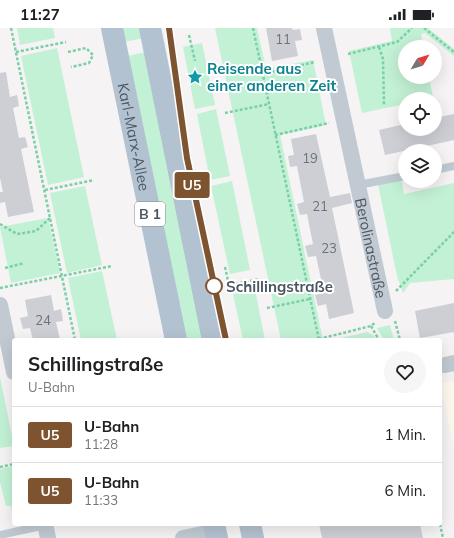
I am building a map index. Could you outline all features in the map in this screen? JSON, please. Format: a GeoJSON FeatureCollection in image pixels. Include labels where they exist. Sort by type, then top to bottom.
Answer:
{"type":"FeatureCollection","features":[{"type":"Feature","properties":{"kind":"main road","name":"Karl-Marx-Allee"},"geometry":{"type":"LineString","coordinates":[[112,28],[176,338]]}},
{"type":"Feature","properties":{"kind":"main road","name":"B 1"},"geometry":{"type":"LineString","coordinates":[[150,28],[213,338]]}},
{"type":"Feature","properties":{"kind":"main road"},"geometry":{"type":"LineString","coordinates":[[250,526],[253,538]]}},
{"type":"Feature","properties":{"kind":"street","name":"Berolinastraße"},"geometry":{"type":"LineString","coordinates":[[324,28],[385,311]]}},
{"type":"Feature","properties":{"kind":"street"},"geometry":{"type":"LineString","coordinates":[[0,305],[3,333],[12,365]]}},
{"type":"Feature","properties":{"kind":"street"},"geometry":{"type":"LineString","coordinates":[[183,538],[216,531]]}},
{"type":"Feature","properties":{"kind":"lane"},"geometry":{"type":"LineString","coordinates":[[442,169],[454,166]]}},
{"type":"Feature","properties":{"kind":"lane","name":"Berolinastraße"},"geometry":{"type":"LineString","coordinates":[[358,185],[398,177]]}},
{"type":"Feature","properties":{"kind":"lane"},"geometry":{"type":"LineString","coordinates":[[0,535],[46,529]]}},
{"type":"Feature","properties":{"kind":"path"},"geometry":{"type":"LineString","coordinates":[[12,28],[75,338]]}},
{"type":"Feature","properties":{"kind":"path"},"geometry":{"type":"LineString","coordinates":[[253,28],[319,338]]}},
{"type":"Feature","properties":{"kind":"path"},"geometry":{"type":"LineString","coordinates":[[348,54],[397,42],[412,28]]}},
{"type":"Feature","properties":{"kind":"path"},"geometry":{"type":"LineString","coordinates":[[424,28],[454,52]]}},
{"type":"Feature","properties":{"kind":"path"},"geometry":{"type":"LineString","coordinates":[[189,35],[195,61]]}},
{"type":"Feature","properties":{"kind":"path"},"geometry":{"type":"LineString","coordinates":[[16,52],[66,42]]}},
{"type":"Feature","properties":{"kind":"path"},"geometry":{"type":"LineString","coordinates":[[380,47],[383,60],[384,105]]}},
{"type":"Feature","properties":{"kind":"path"},"geometry":{"type":"LineString","coordinates":[[68,52],[86,48],[93,55],[89,63],[71,67]]}},
{"type":"Feature","properties":{"kind":"path"},"geometry":{"type":"LineString","coordinates":[[262,74],[315,62]]}},
{"type":"Feature","properties":{"kind":"path"},"geometry":{"type":"LineString","coordinates":[[225,113],[269,104]]}},
{"type":"Feature","properties":{"kind":"path"},"geometry":{"type":"LineString","coordinates":[[275,134],[329,123]]}},
{"type":"Feature","properties":{"kind":"path"},"geometry":{"type":"LineString","coordinates":[[45,190],[94,180]]}},
{"type":"Feature","properties":{"kind":"path"},"geometry":{"type":"LineString","coordinates":[[0,224],[17,234],[36,231],[50,218]]}},
{"type":"Feature","properties":{"kind":"path"},"geometry":{"type":"LineString","coordinates":[[385,311],[397,288],[454,232]]}},
{"type":"Feature","properties":{"kind":"path"},"geometry":{"type":"LineString","coordinates":[[4,268],[24,262]]}},
{"type":"Feature","properties":{"kind":"path"},"geometry":{"type":"LineString","coordinates":[[0,288],[112,266]]}},
{"type":"Feature","properties":{"kind":"path"},"geometry":{"type":"LineString","coordinates":[[225,267],[229,285],[260,279]]}},
{"type":"Feature","properties":{"kind":"path"},"geometry":{"type":"LineString","coordinates":[[266,308],[310,299]]}},
{"type":"Feature","properties":{"kind":"path"},"geometry":{"type":"LineString","coordinates":[[323,338],[371,326],[378,338]]}},
{"type":"Feature","properties":{"kind":"path"},"geometry":{"type":"LineString","coordinates":[[0,467],[12,464]]}},
{"type":"Feature","properties":{"kind":"path"},"geometry":{"type":"LineString","coordinates":[[440,526],[443,538]]}},
{"type":"Feature","properties":{"kind":"shaded area"},"geometry":{"type":"Polygon","coordinates":[[[454,381],[454,449],[442,392],[442,383],[454,381]]]}},
{"type":"Feature","properties":{"kind":"green space"},"geometry":{"type":"Polygon","coordinates":[[[17,28],[53,28],[55,38],[20,45],[17,28]]]}},
{"type":"Feature","properties":{"kind":"green space"},"geometry":{"type":"Polygon","coordinates":[[[121,28],[141,28],[144,38],[124,42],[121,28]]]}},
{"type":"Feature","properties":{"kind":"green space"},"geometry":{"type":"Polygon","coordinates":[[[215,28],[257,28],[266,69],[313,60],[326,125],[280,135],[323,338],[281,338],[215,28]]]}},
{"type":"Feature","properties":{"kind":"green space"},"geometry":{"type":"Polygon","coordinates":[[[390,28],[428,28],[454,49],[454,56],[442,46],[442,40],[434,40],[425,33],[421,34],[422,40],[398,40],[398,84],[430,84],[432,92],[398,92],[398,105],[362,113],[349,51],[392,41],[390,28]]]}},
{"type":"Feature","properties":{"kind":"green space"},"geometry":{"type":"Polygon","coordinates":[[[202,43],[215,105],[195,109],[183,47],[202,43]]]}},
{"type":"Feature","properties":{"kind":"green space"},"geometry":{"type":"Polygon","coordinates":[[[57,48],[84,177],[48,185],[21,56],[57,48]]]}},
{"type":"Feature","properties":{"kind":"green space"},"geometry":{"type":"Polygon","coordinates":[[[146,52],[205,338],[185,338],[127,56],[146,52]]]}},
{"type":"Feature","properties":{"kind":"green space"},"geometry":{"type":"Polygon","coordinates":[[[216,109],[230,176],[210,180],[197,114],[216,109]]]}},
{"type":"Feature","properties":{"kind":"green space"},"geometry":{"type":"Polygon","coordinates":[[[398,178],[398,188],[403,188],[404,194],[431,188],[442,188],[442,186],[454,183],[454,279],[410,283],[403,293],[397,276],[378,184],[398,178]]]}},
{"type":"Feature","properties":{"kind":"green space"},"geometry":{"type":"Polygon","coordinates":[[[232,181],[250,270],[230,274],[211,186],[232,181]]]}},
{"type":"Feature","properties":{"kind":"green space"},"geometry":{"type":"Polygon","coordinates":[[[85,186],[102,265],[67,273],[50,193],[85,186]]]}},
{"type":"Feature","properties":{"kind":"green space"},"geometry":{"type":"Polygon","coordinates":[[[48,218],[60,273],[11,283],[0,227],[48,218]]]}},
{"type":"Feature","properties":{"kind":"green space"},"geometry":{"type":"Polygon","coordinates":[[[102,271],[117,338],[81,338],[68,278],[102,271]]]}},
{"type":"Feature","properties":{"kind":"green space"},"geometry":{"type":"Polygon","coordinates":[[[255,290],[265,338],[243,338],[233,294],[255,290]]]}},
{"type":"Feature","properties":{"kind":"green space"},"geometry":{"type":"Polygon","coordinates":[[[390,325],[393,338],[383,338],[377,328],[390,325]]]}},
{"type":"Feature","properties":{"kind":"green space"},"geometry":{"type":"Polygon","coordinates":[[[367,332],[373,335],[375,338],[341,338],[367,332]]]}},
{"type":"Feature","properties":{"kind":"green space"},"geometry":{"type":"Polygon","coordinates":[[[0,377],[12,436],[12,446],[0,448],[0,377]]]}},
{"type":"Feature","properties":{"kind":"green space"},"geometry":{"type":"Polygon","coordinates":[[[12,466],[12,509],[11,506],[6,506],[0,482],[0,469],[12,466]]]}},
{"type":"Feature","properties":{"kind":"building"},"geometry":{"type":"Polygon","coordinates":[[[266,28],[292,28],[293,30],[300,29],[302,40],[295,41],[298,56],[272,61],[266,28]]]}},
{"type":"Feature","properties":{"kind":"building"},"geometry":{"type":"Polygon","coordinates":[[[6,72],[10,97],[17,95],[19,106],[13,108],[19,138],[25,137],[28,147],[21,149],[34,212],[8,217],[5,202],[0,203],[0,192],[3,192],[0,178],[0,73],[6,72]]]}},
{"type":"Feature","properties":{"kind":"building"},"geometry":{"type":"Polygon","coordinates":[[[454,114],[454,140],[436,144],[398,144],[398,152],[385,155],[379,130],[398,126],[398,136],[442,136],[442,117],[454,114]]]}},
{"type":"Feature","properties":{"kind":"building"},"geometry":{"type":"Polygon","coordinates":[[[316,134],[330,197],[350,193],[352,203],[332,208],[354,313],[329,319],[326,304],[318,306],[315,295],[324,293],[316,256],[308,257],[305,246],[313,244],[307,214],[300,215],[297,204],[304,202],[297,166],[290,167],[288,156],[294,155],[291,139],[316,134]]]}},
{"type":"Feature","properties":{"kind":"building"},"geometry":{"type":"Polygon","coordinates":[[[51,295],[54,311],[61,309],[63,321],[56,322],[60,338],[32,338],[30,328],[23,329],[20,318],[28,316],[25,300],[51,295]]]}},
{"type":"Feature","properties":{"kind":"building"},"geometry":{"type":"Polygon","coordinates":[[[454,303],[454,332],[420,338],[415,311],[454,303]]]}},
{"type":"Feature","properties":{"kind":"building"},"geometry":{"type":"Polygon","coordinates":[[[319,526],[420,526],[423,538],[322,538],[319,526]]]}},
{"type":"Feature","properties":{"kind":"metro line","name":"U5"},"geometry":{"type":"LineString","coordinates":[[169,28],[187,158],[226,338]]}},
{"type":"Feature","properties":{"kind":"place","name":"Reisende aus einer anderen Zeit"},"geometry":{"type":"Point","coordinates":[195,77]}},
{"type":"Feature","properties":{"kind":"place","name":"Schillingstraße"},"geometry":{"type":"Point","coordinates":[214,286]}}]}
